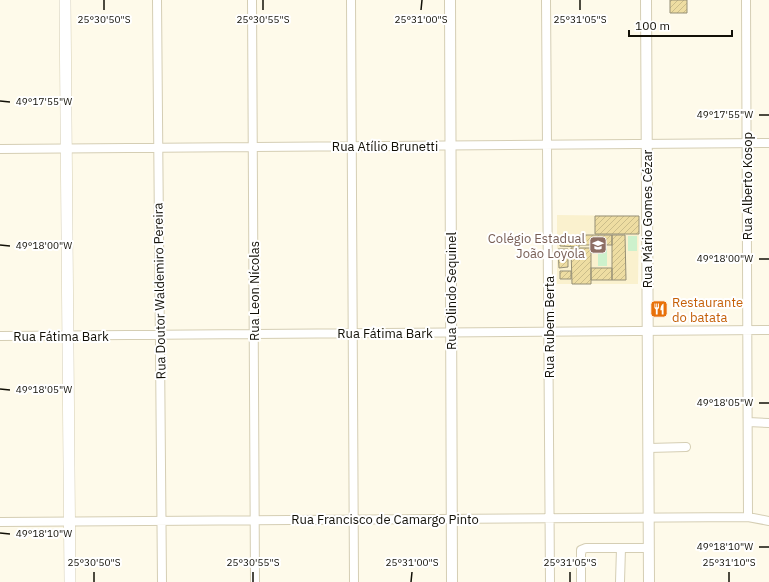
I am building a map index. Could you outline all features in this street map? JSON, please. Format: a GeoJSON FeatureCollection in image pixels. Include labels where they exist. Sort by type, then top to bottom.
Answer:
{"type":"FeatureCollection","features":[{"type":"Feature","properties":{"kind":"main road"},"geometry":{"type":"LineString","coordinates":[[65,0],[70,582]]}},
{"type":"Feature","properties":{"kind":"street","name":"Rua Doutor Waldemiro Pereira"},"geometry":{"type":"LineString","coordinates":[[157,0],[162,582]]}},
{"type":"Feature","properties":{"kind":"street","name":"Rua Leon Nícolas"},"geometry":{"type":"LineString","coordinates":[[252,0],[255,582]]}},
{"type":"Feature","properties":{"kind":"street"},"geometry":{"type":"LineString","coordinates":[[351,0],[354,582]]}},
{"type":"Feature","properties":{"kind":"street","name":"Rua Olindo Sequinel"},"geometry":{"type":"LineString","coordinates":[[450,0],[452,582]]}},
{"type":"Feature","properties":{"kind":"street","name":"Rua Rubem Berta"},"geometry":{"type":"LineString","coordinates":[[546,0],[550,582]]}},
{"type":"Feature","properties":{"kind":"street","name":"Rua Mário Gomes Cézar"},"geometry":{"type":"LineString","coordinates":[[646,0],[649,582]]}},
{"type":"Feature","properties":{"kind":"street","name":"Rua Alberto Kosop"},"geometry":{"type":"LineString","coordinates":[[746,0],[748,517]]}},
{"type":"Feature","properties":{"kind":"street","name":"Rua Atílio Brunetti"},"geometry":{"type":"LineString","coordinates":[[0,149],[769,143]]}},
{"type":"Feature","properties":{"kind":"street","name":"Rua Fátima Bark"},"geometry":{"type":"LineString","coordinates":[[0,336],[769,330]]}},
{"type":"Feature","properties":{"kind":"street"},"geometry":{"type":"LineString","coordinates":[[748,422],[769,423]]}},
{"type":"Feature","properties":{"kind":"street"},"geometry":{"type":"LineString","coordinates":[[649,448],[686,447]]}},
{"type":"Feature","properties":{"kind":"street","name":"Rua Francisco de Camargo Pinto"},"geometry":{"type":"LineString","coordinates":[[0,522],[649,517],[748,517],[769,521]]}},
{"type":"Feature","properties":{"kind":"street"},"geometry":{"type":"LineString","coordinates":[[581,582],[581,550],[586,548],[649,548]]}},
{"type":"Feature","properties":{"kind":"street"},"geometry":{"type":"LineString","coordinates":[[620,548],[620,582]]}},
{"type":"Feature","properties":{"kind":"shaded area","name":"Colégio Estadual João Loyola"},"geometry":{"type":"Polygon","coordinates":[[[557,215],[639,216],[638,284],[557,284],[557,215]]]}},
{"type":"Feature","properties":{"kind":"green space"},"geometry":{"type":"Polygon","coordinates":[[[628,236],[637,236],[637,251],[628,251],[628,236]]]}},
{"type":"Feature","properties":{"kind":"green space"},"geometry":{"type":"Polygon","coordinates":[[[598,248],[607,248],[607,266],[598,266],[598,248]]]}},
{"type":"Feature","properties":{"kind":"building"},"geometry":{"type":"Polygon","coordinates":[[[670,0],[687,0],[687,13],[670,13],[670,0]]]}},
{"type":"Feature","properties":{"kind":"building"},"geometry":{"type":"Polygon","coordinates":[[[595,216],[639,216],[639,234],[595,234],[595,216]]]}},
{"type":"Feature","properties":{"kind":"building"},"geometry":{"type":"Polygon","coordinates":[[[579,235],[612,235],[612,245],[579,245],[579,235]]]}},
{"type":"Feature","properties":{"kind":"building"},"geometry":{"type":"Polygon","coordinates":[[[612,235],[625,235],[626,280],[612,280],[612,235]]]}},
{"type":"Feature","properties":{"kind":"building"},"geometry":{"type":"Polygon","coordinates":[[[560,238],[579,239],[579,247],[560,246],[560,238]]]}},
{"type":"Feature","properties":{"kind":"building"},"geometry":{"type":"Polygon","coordinates":[[[571,248],[591,248],[591,284],[572,284],[571,248]]]}},
{"type":"Feature","properties":{"kind":"building"},"geometry":{"type":"Polygon","coordinates":[[[558,249],[568,249],[568,267],[559,268],[558,249]]]}},
{"type":"Feature","properties":{"kind":"building"},"geometry":{"type":"Polygon","coordinates":[[[591,268],[612,268],[612,280],[591,280],[591,268]]]}},
{"type":"Feature","properties":{"kind":"building"},"geometry":{"type":"Polygon","coordinates":[[[560,271],[571,271],[571,279],[560,279],[560,271]]]}},
{"type":"Feature","properties":{"kind":"place","name":"Colégio Estadual João Loyola"},"geometry":{"type":"Point","coordinates":[598,245]}},
{"type":"Feature","properties":{"kind":"place","name":"Restaurante do batata"},"geometry":{"type":"Point","coordinates":[659,309]}}]}
